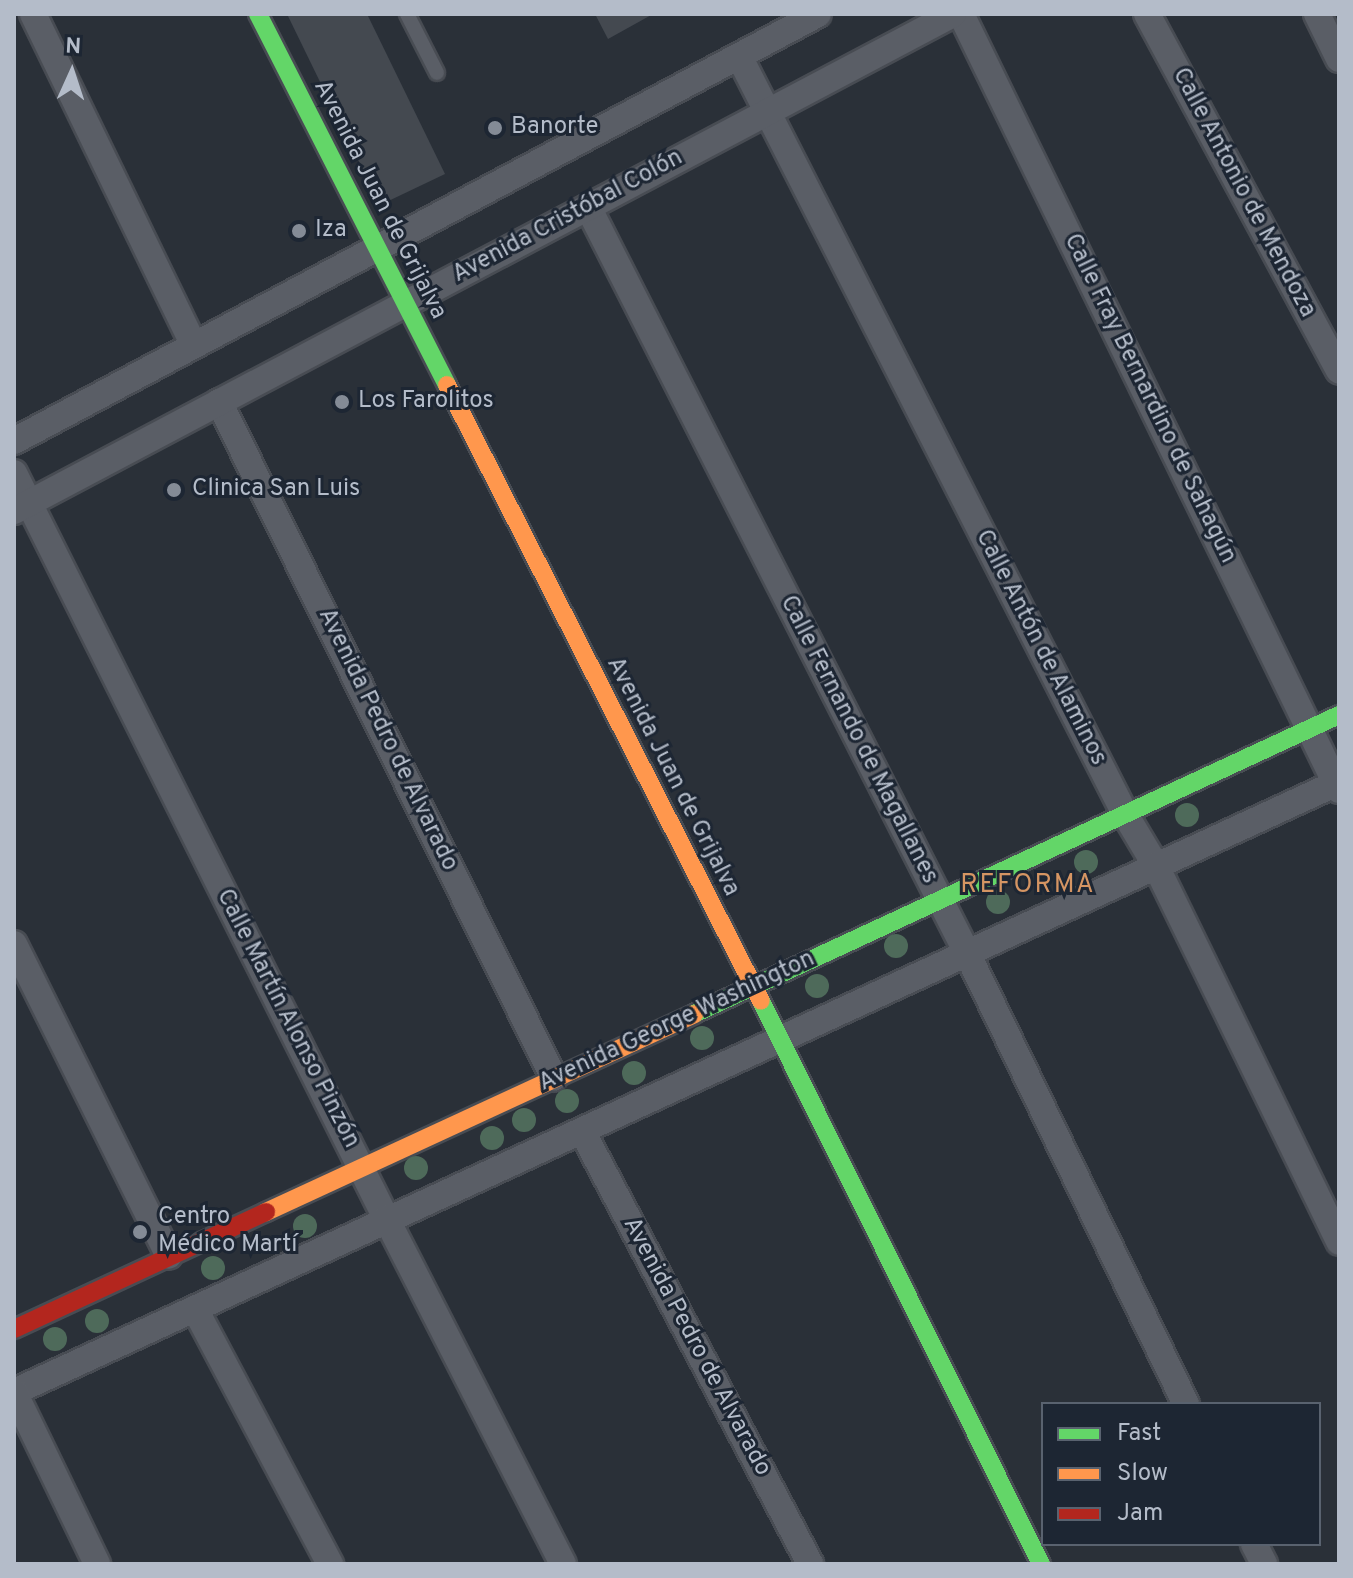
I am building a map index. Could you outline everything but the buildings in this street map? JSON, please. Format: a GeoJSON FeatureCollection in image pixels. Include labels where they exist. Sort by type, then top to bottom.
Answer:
{"type":"FeatureCollection","features":[{"type":"Feature","properties":{"kind":"street"},"geometry":{"type":"LineString","coordinates":[[33,14],[194,345]]}},
{"type":"Feature","properties":{"kind":"street","name":"Avenida Juan de Grijalva"},"geometry":{"type":"LineString","coordinates":[[258,14],[781,1039],[1041,1564]]}},
{"type":"Feature","properties":{"kind":"street"},"geometry":{"type":"LineString","coordinates":[[14,441],[818,14]]}},
{"type":"Feature","properties":{"kind":"street","name":"Avenida Cristóbal Colón"},"geometry":{"type":"LineString","coordinates":[[22,507],[953,14]]}},
{"type":"Feature","properties":{"kind":"street","name":"Calle Fray Bernardino de Sahagún"},"geometry":{"type":"LineString","coordinates":[[961,14],[1338,785]]}},
{"type":"Feature","properties":{"kind":"street","name":"Calle Antonio de Mendoza"},"geometry":{"type":"LineString","coordinates":[[1147,14],[1339,371]]}},
{"type":"Feature","properties":{"kind":"street"},"geometry":{"type":"LineString","coordinates":[[1317,14],[1339,59]]}},
{"type":"Feature","properties":{"kind":"street","name":"Calle Antón de Alaminos"},"geometry":{"type":"LineString","coordinates":[[739,56],[1125,814],[1156,866],[1339,1242]]}},
{"type":"Feature","properties":{"kind":"street","name":"Calle Fernando de Magallanes"},"geometry":{"type":"LineString","coordinates":[[588,207],[967,953],[1185,1402]]}},
{"type":"Feature","properties":{"kind":"street","name":"Avenida Pedro de Alvarado"},"geometry":{"type":"LineString","coordinates":[[219,402],[554,1078]]}},
{"type":"Feature","properties":{"kind":"street","name":"Calle Martín Alonso Pinzón"},"geometry":{"type":"LineString","coordinates":[[14,473],[22,507],[563,1564]]}},
{"type":"Feature","properties":{"kind":"street","name":"Avenida George Washington"},"geometry":{"type":"LineString","coordinates":[[14,1329],[1339,715]]}},
{"type":"Feature","properties":{"kind":"street"},"geometry":{"type":"LineString","coordinates":[[97,1564],[14,1392],[1338,785]]}},
{"type":"Feature","properties":{"kind":"street"},"geometry":{"type":"LineString","coordinates":[[14,944],[169,1256]]}},
{"type":"Feature","properties":{"kind":"street","name":"Avenida Pedro de Alvarado"},"geometry":{"type":"LineString","coordinates":[[582,1131],[810,1564]]}},
{"type":"Feature","properties":{"kind":"street"},"geometry":{"type":"LineString","coordinates":[[195,1309],[330,1564]]}},
{"type":"Feature","properties":{"kind":"street"},"geometry":{"type":"LineString","coordinates":[[1255,1546],[1264,1564]]}},
{"type":"Feature","properties":{"kind":"lane"},"geometry":{"type":"LineString","coordinates":[[407,14],[437,73]]}},
{"type":"Feature","properties":{"kind":"traffic: fast"},"geometry":{"type":"LineString","coordinates":[[258,14],[447,385]]}},
{"type":"Feature","properties":{"kind":"traffic: fast"},"geometry":{"type":"LineString","coordinates":[[694,1014],[1339,715]]}},
{"type":"Feature","properties":{"kind":"traffic: fast"},"geometry":{"type":"LineString","coordinates":[[761,1001],[1041,1564]]}},
{"type":"Feature","properties":{"kind":"traffic: slow"},"geometry":{"type":"LineString","coordinates":[[447,385],[761,1001]]}},
{"type":"Feature","properties":{"kind":"traffic: slow"},"geometry":{"type":"LineString","coordinates":[[266,1212],[694,1014]]}},
{"type":"Feature","properties":{"kind":"traffic: jam"},"geometry":{"type":"LineString","coordinates":[[14,1329],[266,1212]]}},
{"type":"Feature","properties":{"kind":"place","name":"Banorte"},"geometry":{"type":"Point","coordinates":[495,128]}},
{"type":"Feature","properties":{"kind":"place","name":"Iza"},"geometry":{"type":"Point","coordinates":[299,231]}},
{"type":"Feature","properties":{"kind":"place","name":"Los Farolitos"},"geometry":{"type":"Point","coordinates":[342,402]}},
{"type":"Feature","properties":{"kind":"place","name":"Clinica San Luis"},"geometry":{"type":"Point","coordinates":[174,490]}},
{"type":"Feature","properties":{"kind":"place","name":"Centro Médico Martí"},"geometry":{"type":"Point","coordinates":[140,1232]}},
{"type":"Feature","properties":{"kind":"district","name":"REFORMA"},"geometry":{"type":"Point","coordinates":[1028,886]}}]}
